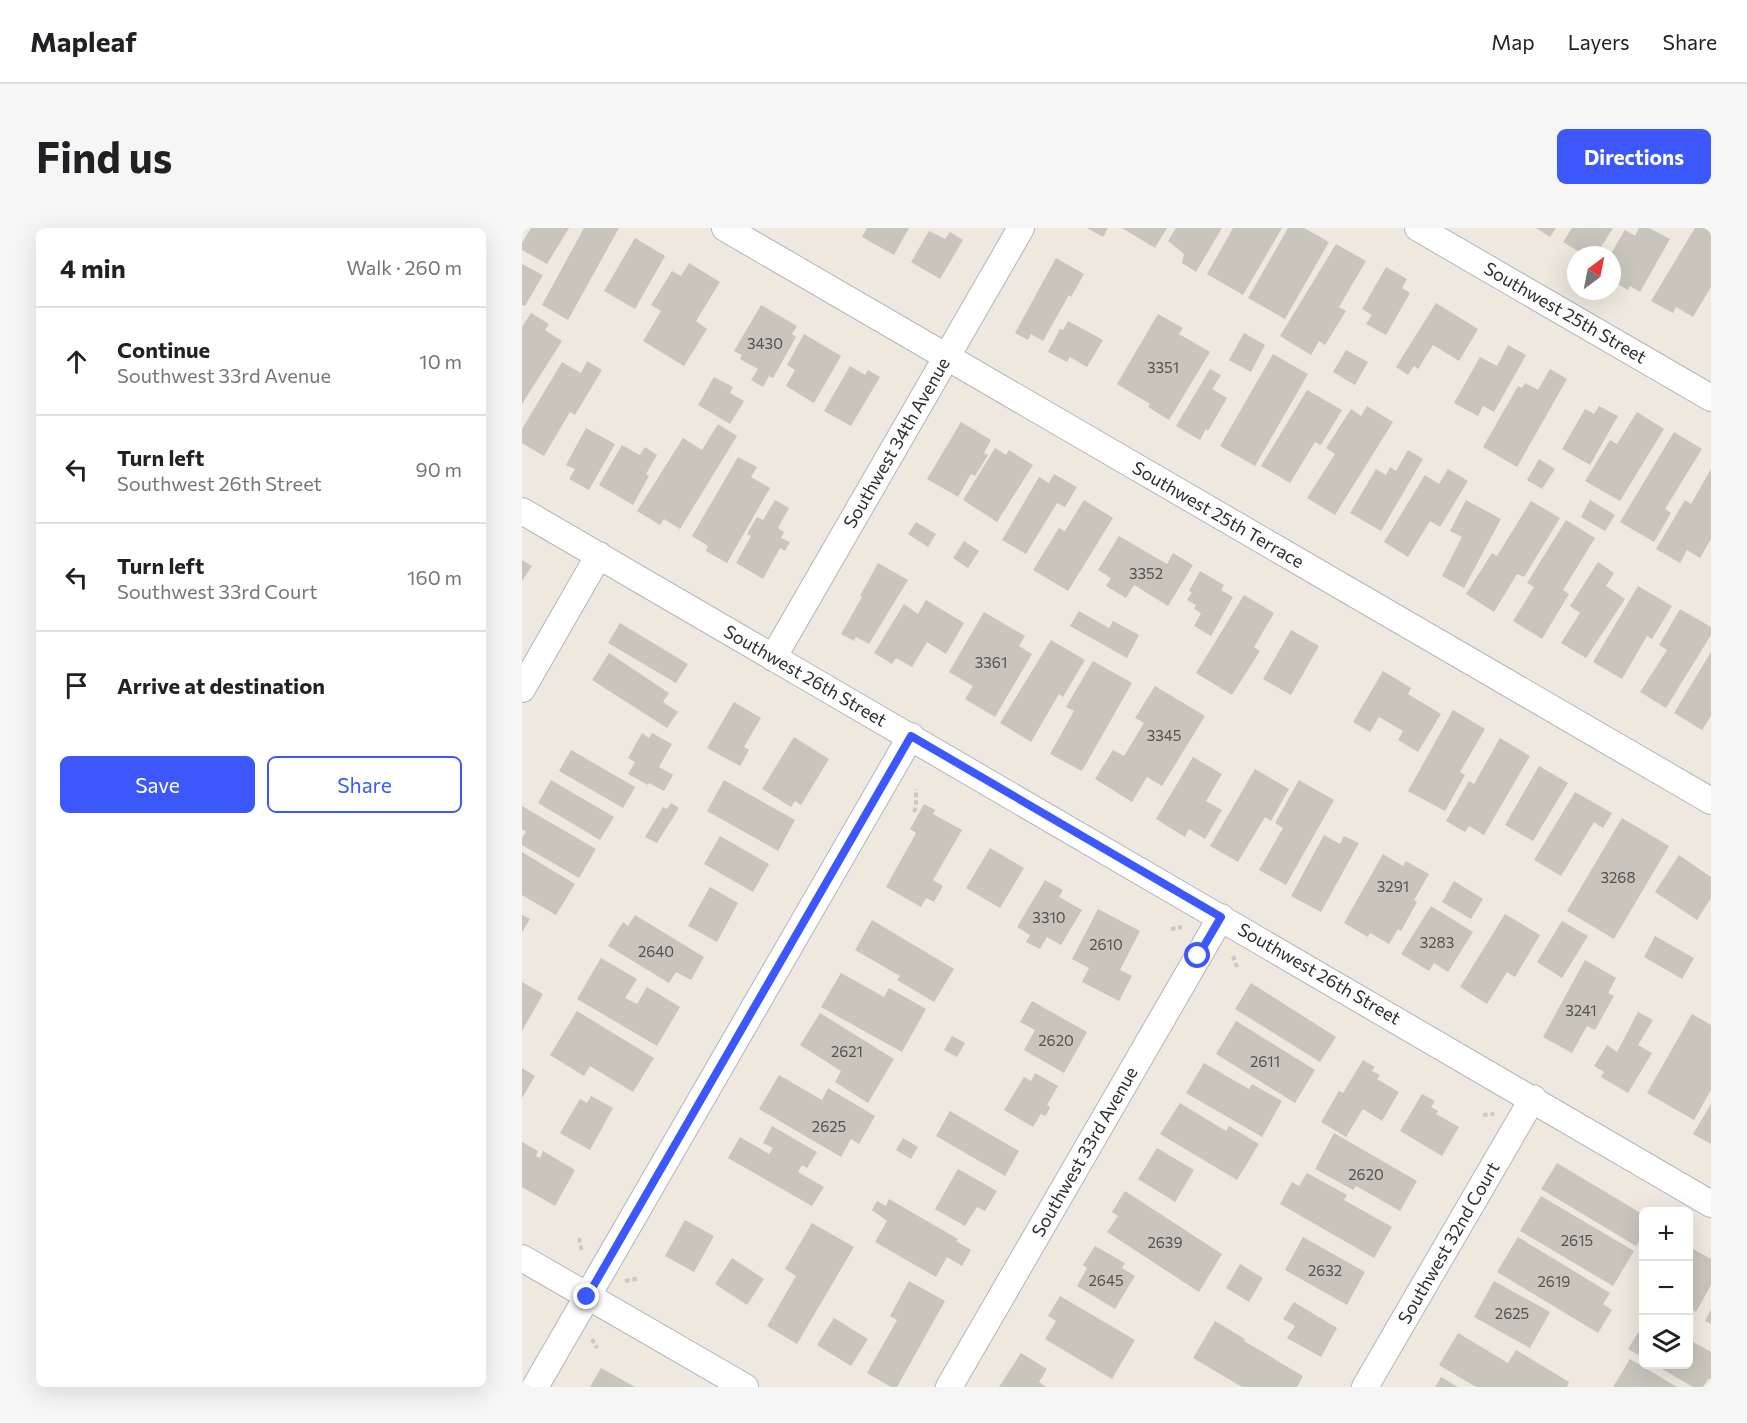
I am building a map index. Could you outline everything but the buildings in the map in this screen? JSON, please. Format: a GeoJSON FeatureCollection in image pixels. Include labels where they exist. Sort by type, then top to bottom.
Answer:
{"type":"FeatureCollection","features":[{"type":"Feature","properties":{"kind":"street","name":"Southwest 25th Terrace"},"geometry":{"type":"LineString","coordinates":[[725,228],[1711,801]]}},
{"type":"Feature","properties":{"kind":"street","name":"Southwest 34th Avenue"},"geometry":{"type":"LineString","coordinates":[[772,658],[1021,228]]}},
{"type":"Feature","properties":{"kind":"street","name":"Southwest 25th Street"},"geometry":{"type":"LineString","coordinates":[[1418,228],[1711,398]]}},
{"type":"Feature","properties":{"kind":"street","name":"Southwest 26th Street"},"geometry":{"type":"LineString","coordinates":[[522,511],[1533,1098],[1711,1204]]}},
{"type":"Feature","properties":{"kind":"street"},"geometry":{"type":"LineString","coordinates":[[522,688],[599,555]]}},
{"type":"Feature","properties":{"kind":"street"},"geometry":{"type":"LineString","coordinates":[[535,1387],[911,736]]}},
{"type":"Feature","properties":{"kind":"street","name":"Southwest 33rd Avenue"},"geometry":{"type":"LineString","coordinates":[[950,1387],[1221,917]]}},
{"type":"Feature","properties":{"kind":"street","name":"Southwest 32nd Court"},"geometry":{"type":"LineString","coordinates":[[1365,1387],[1533,1098]]}},
{"type":"Feature","properties":{"kind":"street"},"geometry":{"type":"LineString","coordinates":[[522,1258],[745,1387]]}},
{"type":"Feature","properties":{"kind":"path"},"geometry":{"type":"LineString","coordinates":[[914,812],[916,789]]}},
{"type":"Feature","properties":{"kind":"path"},"geometry":{"type":"LineString","coordinates":[[1171,929],[1182,927]]}},
{"type":"Feature","properties":{"kind":"route"},"geometry":{"type":"LineString","coordinates":[[587,1297],[911,736],[1221,917],[1198,956]]}}]}
